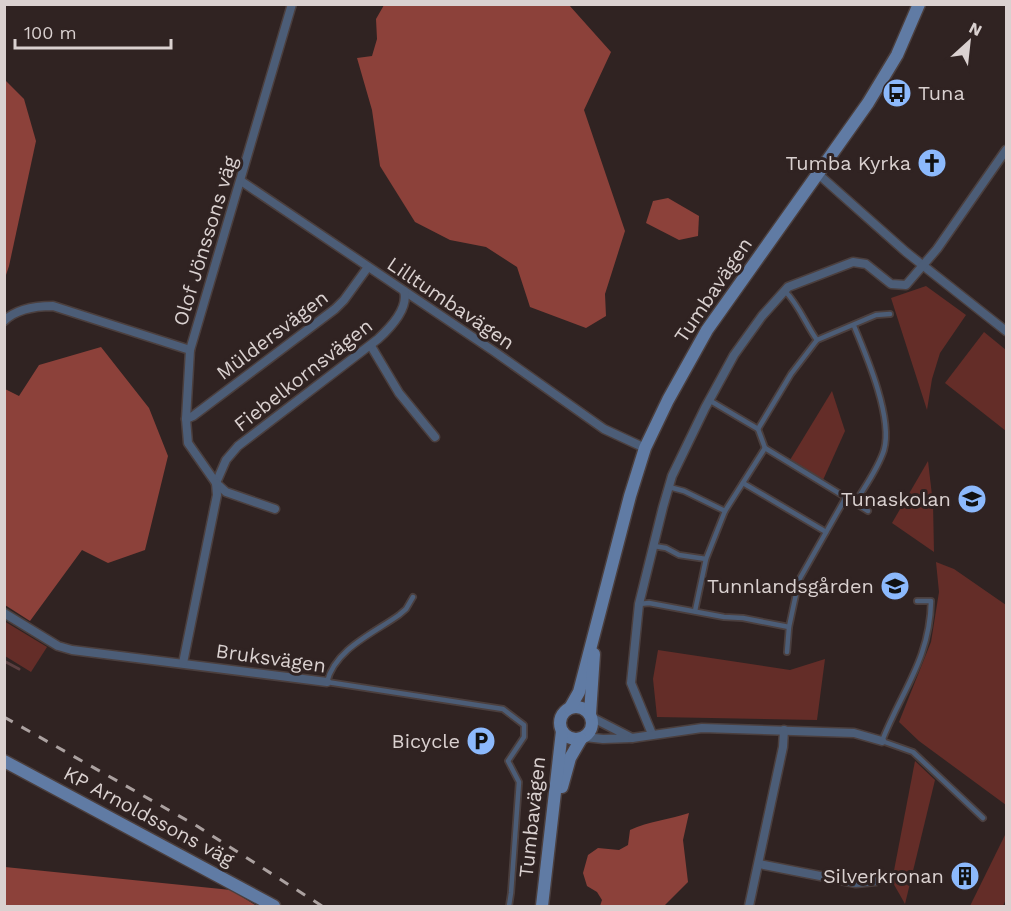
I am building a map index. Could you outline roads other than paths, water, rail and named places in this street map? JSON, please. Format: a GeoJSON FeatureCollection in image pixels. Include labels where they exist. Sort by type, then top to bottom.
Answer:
{"type":"FeatureCollection","features":[{"type":"Feature","properties":{"kind":"main road","name":"Tumbavägen"},"geometry":{"type":"LineString","coordinates":[[570,708],[579,692],[645,448],[668,400],[707,330],[868,104],[897,56],[919,4]]}},
{"type":"Feature","properties":{"kind":"main road","name":"Tumbavägen"},"geometry":{"type":"LineString","coordinates":[[590,715],[596,623]]}},
{"type":"Feature","properties":{"kind":"main road"},"geometry":{"type":"LineString","coordinates":[[580,707],[590,715],[592,727],[583,738],[570,738],[562,731],[561,716],[570,708],[580,707]]}},
{"type":"Feature","properties":{"kind":"main road","name":"Tumbavägen"},"geometry":{"type":"LineString","coordinates":[[542,906],[562,731]]}},
{"type":"Feature","properties":{"kind":"main road","name":"Tumbavägen"},"geometry":{"type":"LineString","coordinates":[[549,906],[562,782],[570,759],[583,738]]}},
{"type":"Feature","properties":{"kind":"main road","name":"KP Arnoldssons väg"},"geometry":{"type":"LineString","coordinates":[[4,761],[274,906]]}},
{"type":"Feature","properties":{"kind":"street","name":"Olof Jönssons väg"},"geometry":{"type":"LineString","coordinates":[[216,483],[188,443],[186,419],[190,350],[292,4]]}},
{"type":"Feature","properties":{"kind":"street"},"geometry":{"type":"LineString","coordinates":[[652,734],[631,683],[639,604],[672,476],[734,355],[762,316],[788,287],[853,262],[866,264],[891,284],[902,286],[909,282],[1006,150]]}},
{"type":"Feature","properties":{"kind":"street"},"geometry":{"type":"LineString","coordinates":[[817,173],[923,265],[1006,331]]}},
{"type":"Feature","properties":{"kind":"street","name":"Lilltumbavägen"},"geometry":{"type":"LineString","coordinates":[[241,181],[604,429],[645,448]]}},
{"type":"Feature","properties":{"kind":"street","name":"Müldersvägen"},"geometry":{"type":"LineString","coordinates":[[186,419],[335,309],[368,267]]}},
{"type":"Feature","properties":{"kind":"street","name":"Fiebelkornsvägen"},"geometry":{"type":"LineString","coordinates":[[216,483],[226,460],[238,446],[384,334],[404,304],[406,298],[404,291]]}},
{"type":"Feature","properties":{"kind":"street"},"geometry":{"type":"LineString","coordinates":[[4,321],[18,312],[53,306],[190,350]]}},
{"type":"Feature","properties":{"kind":"street"},"geometry":{"type":"LineString","coordinates":[[371,346],[399,393],[435,437]]}},
{"type":"Feature","properties":{"kind":"street"},"geometry":{"type":"LineString","coordinates":[[216,483],[226,492],[275,509]]}},
{"type":"Feature","properties":{"kind":"street"},"geometry":{"type":"LineString","coordinates":[[183,663],[217,495],[216,483]]}},
{"type":"Feature","properties":{"kind":"street","name":"Bruksvägen"},"geometry":{"type":"LineString","coordinates":[[4,613],[58,646],[72,650],[327,682]]}},
{"type":"Feature","properties":{"kind":"street"},"geometry":{"type":"LineString","coordinates":[[590,715],[632,738]]}},
{"type":"Feature","properties":{"kind":"street"},"geometry":{"type":"LineString","coordinates":[[583,738],[632,738],[702,728],[854,733],[882,741]]}},
{"type":"Feature","properties":{"kind":"street"},"geometry":{"type":"LineString","coordinates":[[749,906],[783,747],[784,730]]}},
{"type":"Feature","properties":{"kind":"street"},"geometry":{"type":"LineString","coordinates":[[759,864],[856,883],[876,881]]}},
{"type":"Feature","properties":{"kind":"lane"},"geometry":{"type":"LineString","coordinates":[[785,291],[793,299],[806,326],[817,340]]}},
{"type":"Feature","properties":{"kind":"lane"},"geometry":{"type":"LineString","coordinates":[[758,429],[791,374],[817,340],[876,315],[890,314]]}},
{"type":"Feature","properties":{"kind":"lane"},"geometry":{"type":"LineString","coordinates":[[854,326],[873,372],[882,408],[886,438],[883,452],[855,503]]}},
{"type":"Feature","properties":{"kind":"lane"},"geometry":{"type":"LineString","coordinates":[[709,400],[758,429],[765,448],[868,511]]}},
{"type":"Feature","properties":{"kind":"lane"},"geometry":{"type":"LineString","coordinates":[[695,610],[706,559],[725,511],[765,448]]}},
{"type":"Feature","properties":{"kind":"lane"},"geometry":{"type":"LineString","coordinates":[[744,483],[826,532]]}},
{"type":"Feature","properties":{"kind":"lane"},"geometry":{"type":"LineString","coordinates":[[669,487],[684,491],[725,511]]}},
{"type":"Feature","properties":{"kind":"lane"},"geometry":{"type":"LineString","coordinates":[[787,652],[789,627],[799,580],[846,497]]}},
{"type":"Feature","properties":{"kind":"lane"},"geometry":{"type":"LineString","coordinates":[[654,546],[680,555],[706,559]]}},
{"type":"Feature","properties":{"kind":"lane"},"geometry":{"type":"LineString","coordinates":[[327,682],[332,668],[348,650],[399,615],[406,609],[413,597]]}},
{"type":"Feature","properties":{"kind":"lane"},"geometry":{"type":"LineString","coordinates":[[917,601],[931,601],[927,638],[923,654],[882,741],[913,752],[983,818]]}},
{"type":"Feature","properties":{"kind":"lane"},"geometry":{"type":"LineString","coordinates":[[639,604],[649,603],[695,610],[789,627]]}},
{"type":"Feature","properties":{"kind":"lane","name":"Bruksvägen"},"geometry":{"type":"LineString","coordinates":[[327,682],[503,710],[524,725],[524,737],[508,761],[519,782],[509,906]]}},
{"type":"Feature","properties":{"kind":"waterway"},"geometry":{"type":"LineString","coordinates":[[4,661],[19,669]]}},
{"type":"Feature","properties":{"kind":"railway"},"geometry":{"type":"LineString","coordinates":[[4,717],[197,826],[322,906]]}},
{"type":"Feature","properties":{"kind":"place","name":"Tuna"},"geometry":{"type":"Point","coordinates":[897,93]}},
{"type":"Feature","properties":{"kind":"place","name":"Tumba Kyrka"},"geometry":{"type":"Point","coordinates":[932,163]}},
{"type":"Feature","properties":{"kind":"place","name":"Tunaskolan"},"geometry":{"type":"Point","coordinates":[972,499]}},
{"type":"Feature","properties":{"kind":"place","name":"Tunnlandsgården"},"geometry":{"type":"Point","coordinates":[895,586]}},
{"type":"Feature","properties":{"kind":"place","name":"Bicycle"},"geometry":{"type":"Point","coordinates":[481,741]}},
{"type":"Feature","properties":{"kind":"place","name":"Silverkronan"},"geometry":{"type":"Point","coordinates":[965,876]}}]}
